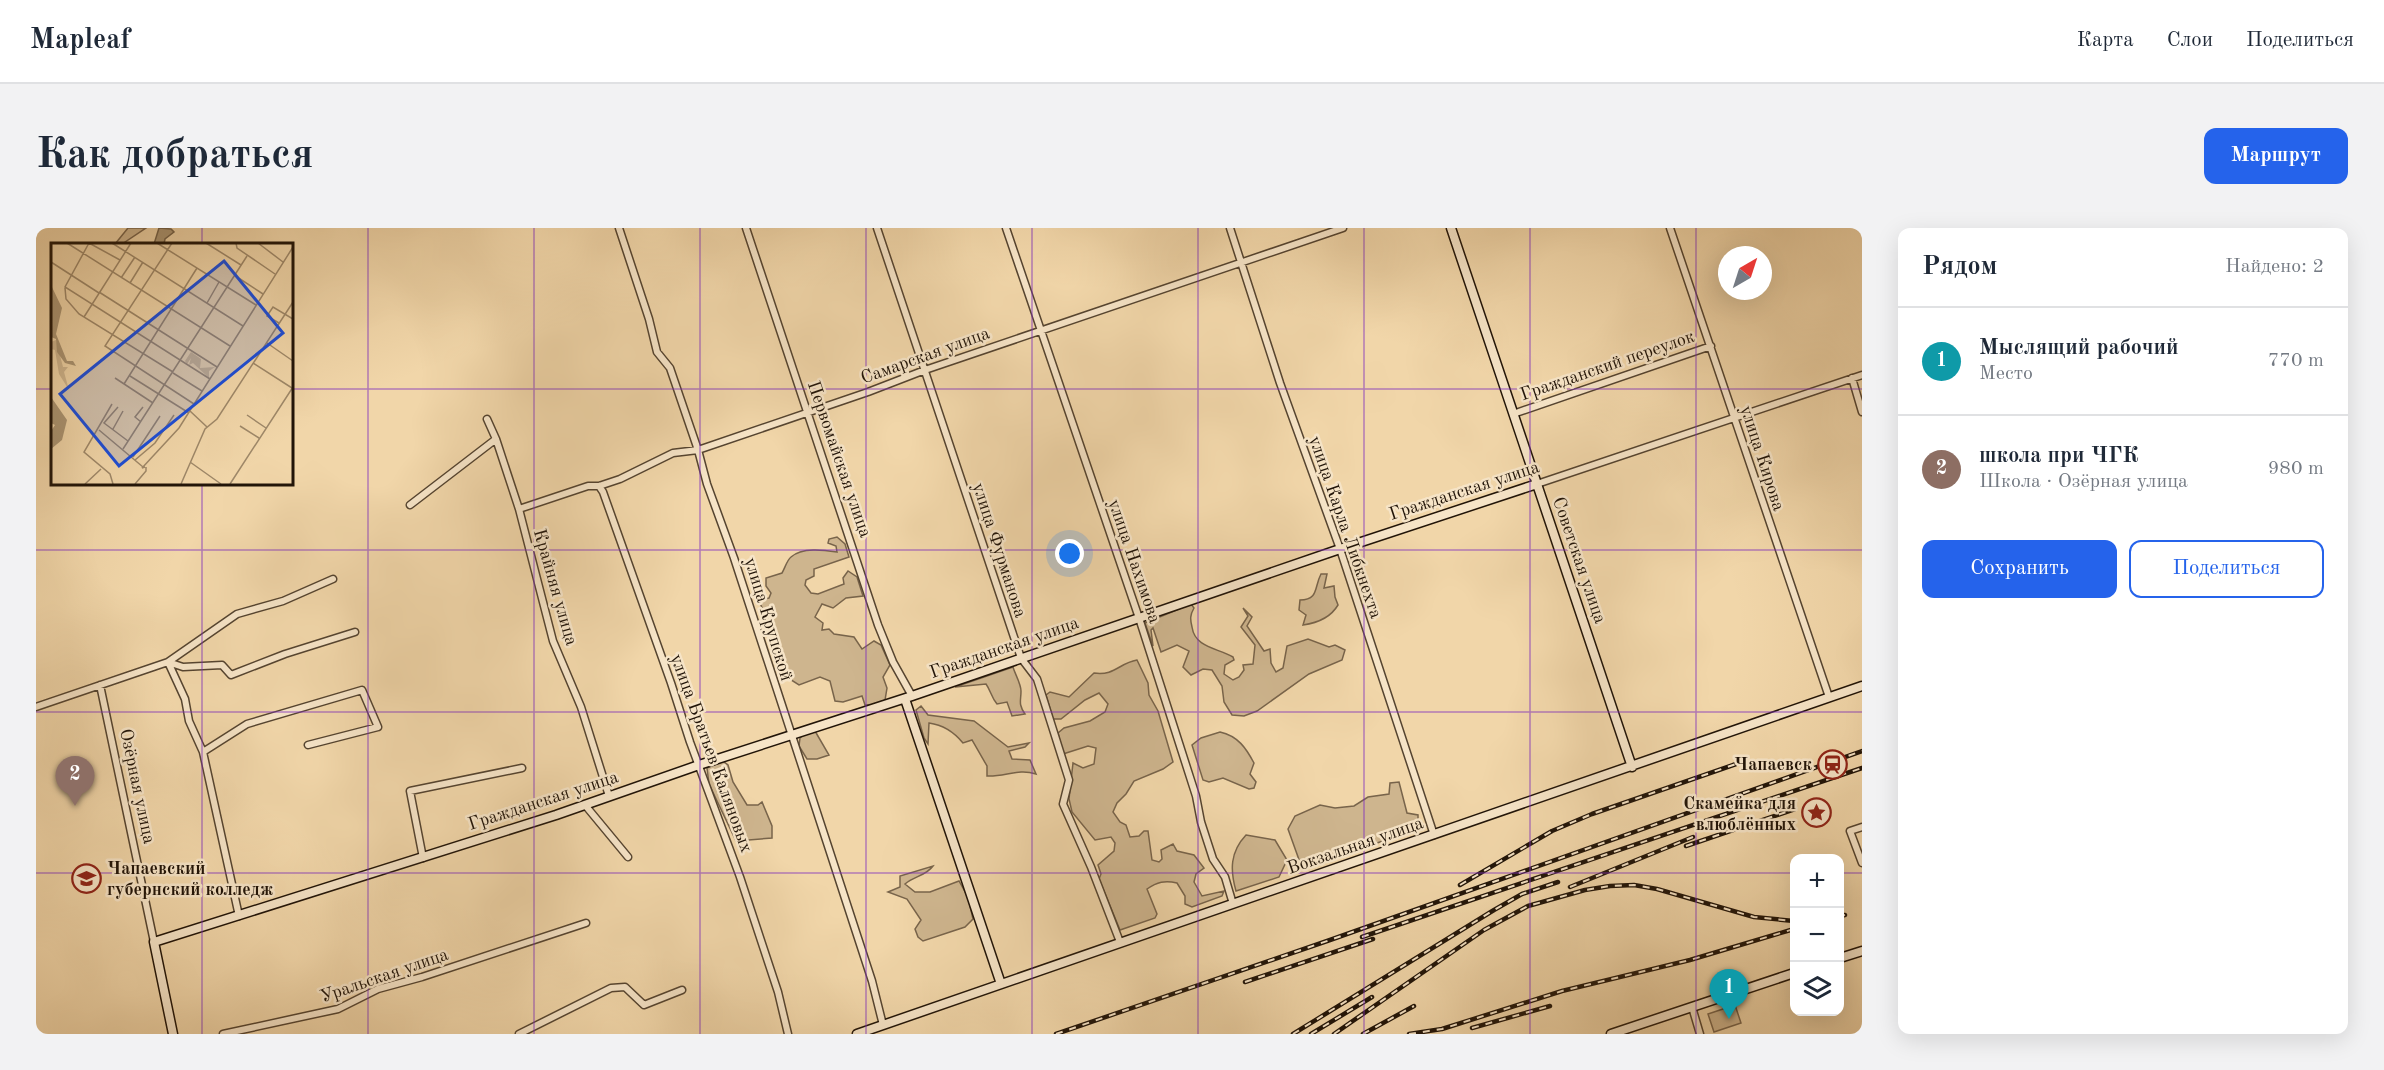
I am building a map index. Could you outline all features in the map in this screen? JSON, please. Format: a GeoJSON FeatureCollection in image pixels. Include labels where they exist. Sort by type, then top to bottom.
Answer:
{"type":"FeatureCollection","features":[{"type":"Feature","properties":{"kind":"street","name":"улица Крупской"},"geometry":{"type":"LineString","coordinates":[[619,228],[649,319],[657,352],[670,368],[698,450],[706,484],[734,558],[872,981],[883,1025]]}},
{"type":"Feature","properties":{"kind":"street","name":"Первомайская улица"},"geometry":{"type":"LineString","coordinates":[[746,228],[878,625],[909,698],[1001,984]]}},
{"type":"Feature","properties":{"kind":"street","name":"улица Фурманова"},"geometry":{"type":"LineString","coordinates":[[877,228],[1021,658],[1037,679],[1069,780],[1063,804],[1120,942]]}},
{"type":"Feature","properties":{"kind":"street","name":"улица Нахимова"},"geometry":{"type":"LineString","coordinates":[[1006,228],[1139,618],[1196,796],[1213,859],[1225,877],[1233,904]]}},
{"type":"Feature","properties":{"kind":"street","name":"улица Карла Либкнехта"},"geometry":{"type":"LineString","coordinates":[[1230,228],[1240,263],[1340,549],[1434,835]]}},
{"type":"Feature","properties":{"kind":"street","name":"Самарская улица"},"geometry":{"type":"LineString","coordinates":[[519,509],[588,486],[598,486],[620,479],[673,453],[698,450],[807,414],[1040,330],[1342,228]]}},
{"type":"Feature","properties":{"kind":"street","name":"Советская улица"},"geometry":{"type":"LineString","coordinates":[[1451,228],[1632,767]]}},
{"type":"Feature","properties":{"kind":"street","name":"улица Кирова"},"geometry":{"type":"LineString","coordinates":[[1670,228],[1829,697]]}},
{"type":"Feature","properties":{"kind":"street","name":"Гражданский переулок"},"geometry":{"type":"LineString","coordinates":[[1513,414],[1711,346]]}},
{"type":"Feature","properties":{"kind":"street","name":"Гражданская улица"},"geometry":{"type":"LineString","coordinates":[[154,942],[423,858],[790,735],[909,698],[1340,549],[1862,375]]}},
{"type":"Feature","properties":{"kind":"street"},"geometry":{"type":"LineString","coordinates":[[1852,378],[1862,412]]}},
{"type":"Feature","properties":{"kind":"street","name":"Крайняя улица"},"geometry":{"type":"LineString","coordinates":[[487,420],[496,439],[519,509],[553,640],[578,697],[609,796]]}},
{"type":"Feature","properties":{"kind":"street"},"geometry":{"type":"LineString","coordinates":[[410,504],[496,439]]}},
{"type":"Feature","properties":{"kind":"street","name":"улица Братьев Каляновых"},"geometry":{"type":"LineString","coordinates":[[598,486],[603,492],[754,919],[778,992],[788,1034]]}},
{"type":"Feature","properties":{"kind":"street"},"geometry":{"type":"LineString","coordinates":[[36,707],[168,662],[237,614],[283,601],[333,579]]}},
{"type":"Feature","properties":{"kind":"street"},"geometry":{"type":"LineString","coordinates":[[168,662],[183,667],[222,665],[231,675],[285,654],[355,632]]}},
{"type":"Feature","properties":{"kind":"street"},"geometry":{"type":"LineString","coordinates":[[168,662],[185,699],[189,721],[203,752],[239,916]]}},
{"type":"Feature","properties":{"kind":"street","name":"Озёрная улица"},"geometry":{"type":"LineString","coordinates":[[100,685],[173,1034]]}},
{"type":"Feature","properties":{"kind":"street","name":"Вокзальная улица"},"geometry":{"type":"LineString","coordinates":[[857,1034],[1862,686]]}},
{"type":"Feature","properties":{"kind":"street"},"geometry":{"type":"LineString","coordinates":[[203,752],[247,724],[362,690],[378,727],[308,745]]}},
{"type":"Feature","properties":{"kind":"street"},"geometry":{"type":"LineString","coordinates":[[423,858],[410,791],[522,768]]}},
{"type":"Feature","properties":{"kind":"street"},"geometry":{"type":"LineString","coordinates":[[585,805],[628,857]]}},
{"type":"Feature","properties":{"kind":"street"},"geometry":{"type":"LineString","coordinates":[[1862,827],[1850,831],[1862,863]]}},
{"type":"Feature","properties":{"kind":"street","name":"Уральская улица"},"geometry":{"type":"LineString","coordinates":[[223,1034],[338,1009],[378,989],[423,977],[586,923]]}},
{"type":"Feature","properties":{"kind":"street"},"geometry":{"type":"LineString","coordinates":[[1844,956],[1862,951]]}},
{"type":"Feature","properties":{"kind":"street"},"geometry":{"type":"LineString","coordinates":[[1611,1034],[1790,974]]}},
{"type":"Feature","properties":{"kind":"street"},"geometry":{"type":"LineString","coordinates":[[519,1034],[611,988],[626,987],[644,1005],[682,990]]}},
{"type":"Feature","properties":{"kind":"street"},"geometry":{"type":"LineString","coordinates":[[1692,1007],[1700,1034]]}},
{"type":"Feature","properties":{"kind":"street"},"geometry":{"type":"LineString","coordinates":[[263,1025],[265,1034]]}},
{"type":"Feature","properties":{"kind":"shaded area"},"geometry":{"type":"Polygon","coordinates":[[[128,228],[146,228],[124,243],[116,243],[128,228]]]}},
{"type":"Feature","properties":{"kind":"shaded area"},"geometry":{"type":"Polygon","coordinates":[[[159,228],[171,229],[174,232],[165,239],[164,243],[154,243],[159,228]]]}},
{"type":"Feature","properties":{"kind":"shaded area"},"geometry":{"type":"Polygon","coordinates":[[[837,537],[845,544],[849,557],[814,569],[814,576],[806,580],[805,585],[811,593],[818,594],[844,584],[843,578],[848,571],[857,577],[863,596],[846,598],[833,608],[822,604],[815,617],[823,623],[822,630],[829,629],[834,634],[854,637],[862,649],[874,641],[881,645],[890,665],[883,677],[887,688],[885,700],[875,705],[865,705],[862,696],[843,702],[835,701],[830,681],[820,677],[799,685],[785,676],[782,655],[760,603],[763,599],[769,598],[771,593],[766,586],[766,578],[782,573],[790,558],[801,552],[813,550],[837,552],[836,546],[828,543],[829,539],[837,537]]]}},
{"type":"Feature","properties":{"kind":"shaded area"},"geometry":{"type":"Polygon","coordinates":[[[1321,574],[1327,574],[1324,588],[1334,586],[1338,605],[1323,619],[1303,625],[1306,615],[1299,610],[1300,600],[1313,595],[1321,574]]]}},
{"type":"Feature","properties":{"kind":"shaded area"},"geometry":{"type":"Polygon","coordinates":[[[1191,604],[1194,608],[1191,619],[1194,634],[1202,643],[1233,657],[1234,660],[1225,665],[1224,674],[1233,680],[1239,677],[1244,670],[1243,665],[1253,664],[1255,645],[1241,627],[1248,616],[1243,608],[1252,617],[1247,626],[1264,651],[1270,649],[1271,663],[1276,672],[1283,668],[1287,646],[1308,639],[1329,647],[1335,645],[1345,650],[1342,660],[1309,674],[1257,711],[1244,716],[1232,715],[1224,702],[1222,686],[1212,670],[1203,669],[1191,675],[1183,667],[1189,651],[1177,645],[1161,652],[1153,628],[1151,630],[1153,646],[1145,623],[1191,604]]]}},
{"type":"Feature","properties":{"kind":"shaded area"},"geometry":{"type":"Polygon","coordinates":[[[1137,660],[1148,683],[1149,695],[1158,711],[1173,762],[1163,769],[1134,781],[1113,812],[1120,822],[1126,825],[1130,837],[1139,836],[1144,831],[1148,831],[1152,860],[1159,862],[1162,859],[1161,850],[1173,844],[1177,851],[1194,855],[1204,868],[1196,874],[1194,882],[1202,896],[1224,891],[1222,896],[1192,907],[1185,904],[1185,896],[1177,883],[1158,883],[1147,889],[1157,914],[1155,918],[1120,930],[1099,879],[1101,874],[1098,865],[1114,851],[1115,843],[1111,837],[1095,840],[1072,812],[1069,799],[1073,763],[1083,768],[1094,764],[1096,748],[1088,746],[1063,754],[1058,733],[1064,728],[1090,721],[1105,712],[1108,704],[1099,693],[1085,700],[1061,719],[1053,719],[1046,695],[1050,692],[1069,697],[1094,673],[1107,673],[1137,660]]]}},
{"type":"Feature","properties":{"kind":"shaded area"},"geometry":{"type":"Polygon","coordinates":[[[1013,667],[1020,685],[1021,705],[1025,714],[1012,716],[1007,702],[997,704],[986,684],[955,687],[1013,667]]]}},
{"type":"Feature","properties":{"kind":"shaded area"},"geometry":{"type":"Polygon","coordinates":[[[921,706],[928,715],[974,721],[1008,747],[1029,743],[1025,747],[1009,751],[1012,759],[1030,760],[1036,774],[1017,772],[987,776],[987,766],[972,740],[963,743],[939,725],[929,723],[928,744],[916,710],[921,706]]]}},
{"type":"Feature","properties":{"kind":"shaded area"},"geometry":{"type":"Polygon","coordinates":[[[815,731],[829,755],[807,759],[799,746],[800,738],[807,732],[815,731]]]}},
{"type":"Feature","properties":{"kind":"shaded area"},"geometry":{"type":"Polygon","coordinates":[[[1220,732],[1237,740],[1251,758],[1254,763],[1250,774],[1256,782],[1254,788],[1249,789],[1223,778],[1209,782],[1203,780],[1192,745],[1201,738],[1220,732]]]}},
{"type":"Feature","properties":{"kind":"shaded area"},"geometry":{"type":"Polygon","coordinates":[[[723,761],[728,765],[733,782],[747,805],[758,805],[762,802],[772,826],[772,838],[736,841],[709,784],[707,768],[723,761]]]}},
{"type":"Feature","properties":{"kind":"shaded area"},"geometry":{"type":"Polygon","coordinates":[[[1399,782],[1407,813],[1418,815],[1418,826],[1401,835],[1302,868],[1288,829],[1295,816],[1320,805],[1335,808],[1354,806],[1368,797],[1389,794],[1390,783],[1399,782]]]}},
{"type":"Feature","properties":{"kind":"shaded area"},"geometry":{"type":"Polygon","coordinates":[[[1246,835],[1275,840],[1287,860],[1279,877],[1236,891],[1232,869],[1234,855],[1246,835]]]}},
{"type":"Feature","properties":{"kind":"shaded area"},"geometry":{"type":"Polygon","coordinates":[[[933,866],[927,872],[905,884],[915,892],[930,892],[959,881],[968,897],[973,919],[965,927],[923,941],[918,937],[915,929],[921,920],[907,899],[888,892],[900,887],[900,876],[933,866]]]}},
{"type":"Feature","properties":{"kind":"shaded area"},"geometry":{"type":"Polygon","coordinates":[[[1735,1005],[1741,1023],[1714,1032],[1708,1014],[1735,1005]]]}},
{"type":"Feature","properties":{"kind":"railway"},"geometry":{"type":"LineString","coordinates":[[1056,1034],[1330,940],[1862,751]]}},
{"type":"Feature","properties":{"kind":"railway"},"geometry":{"type":"LineString","coordinates":[[1460,885],[1552,831],[1592,814],[1736,764]]}},
{"type":"Feature","properties":{"kind":"railway"},"geometry":{"type":"LineString","coordinates":[[1362,937],[1862,768]]}},
{"type":"Feature","properties":{"kind":"railway"},"geometry":{"type":"LineString","coordinates":[[1686,846],[1795,809]]}},
{"type":"Feature","properties":{"kind":"railway"},"geometry":{"type":"LineString","coordinates":[[1570,887],[1693,837]]}},
{"type":"Feature","properties":{"kind":"railway"},"geometry":{"type":"LineString","coordinates":[[1293,1034],[1494,910],[1522,894],[1558,882]]}},
{"type":"Feature","properties":{"kind":"railway"},"geometry":{"type":"LineString","coordinates":[[1334,1034],[1484,930],[1528,906],[1585,890],[1634,885],[1657,889],[1754,917],[1790,921]]}},
{"type":"Feature","properties":{"kind":"railway"},"geometry":{"type":"LineString","coordinates":[[1409,1034],[1442,1029],[1562,991],[1690,960],[1790,930]]}},
{"type":"Feature","properties":{"kind":"railway"},"geometry":{"type":"LineString","coordinates":[[1245,982],[1373,939]]}},
{"type":"Feature","properties":{"kind":"railway"},"geometry":{"type":"LineString","coordinates":[[1311,1034],[1372,997]]}},
{"type":"Feature","properties":{"kind":"railway"},"geometry":{"type":"LineString","coordinates":[[1363,1034],[1414,1006]]}},
{"type":"Feature","properties":{"kind":"railway"},"geometry":{"type":"LineString","coordinates":[[1472,1028],[1550,1006]]}},
{"type":"Feature","properties":{"kind":"place","name":"Чапаевск"},"geometry":{"type":"Point","coordinates":[1833,764]}},
{"type":"Feature","properties":{"kind":"place","name":"школа при ЧГК"},"geometry":{"type":"Point","coordinates":[75,806]}},
{"type":"Feature","properties":{"kind":"place","name":"Скамейка для влюблённых"},"geometry":{"type":"Point","coordinates":[1817,813]}},
{"type":"Feature","properties":{"kind":"place","name":"Чапаевский губернский колледж"},"geometry":{"type":"Point","coordinates":[86,878]}},
{"type":"Feature","properties":{"kind":"place","name":"Мыслящий рабочий"},"geometry":{"type":"Point","coordinates":[1729,1019]}}]}
